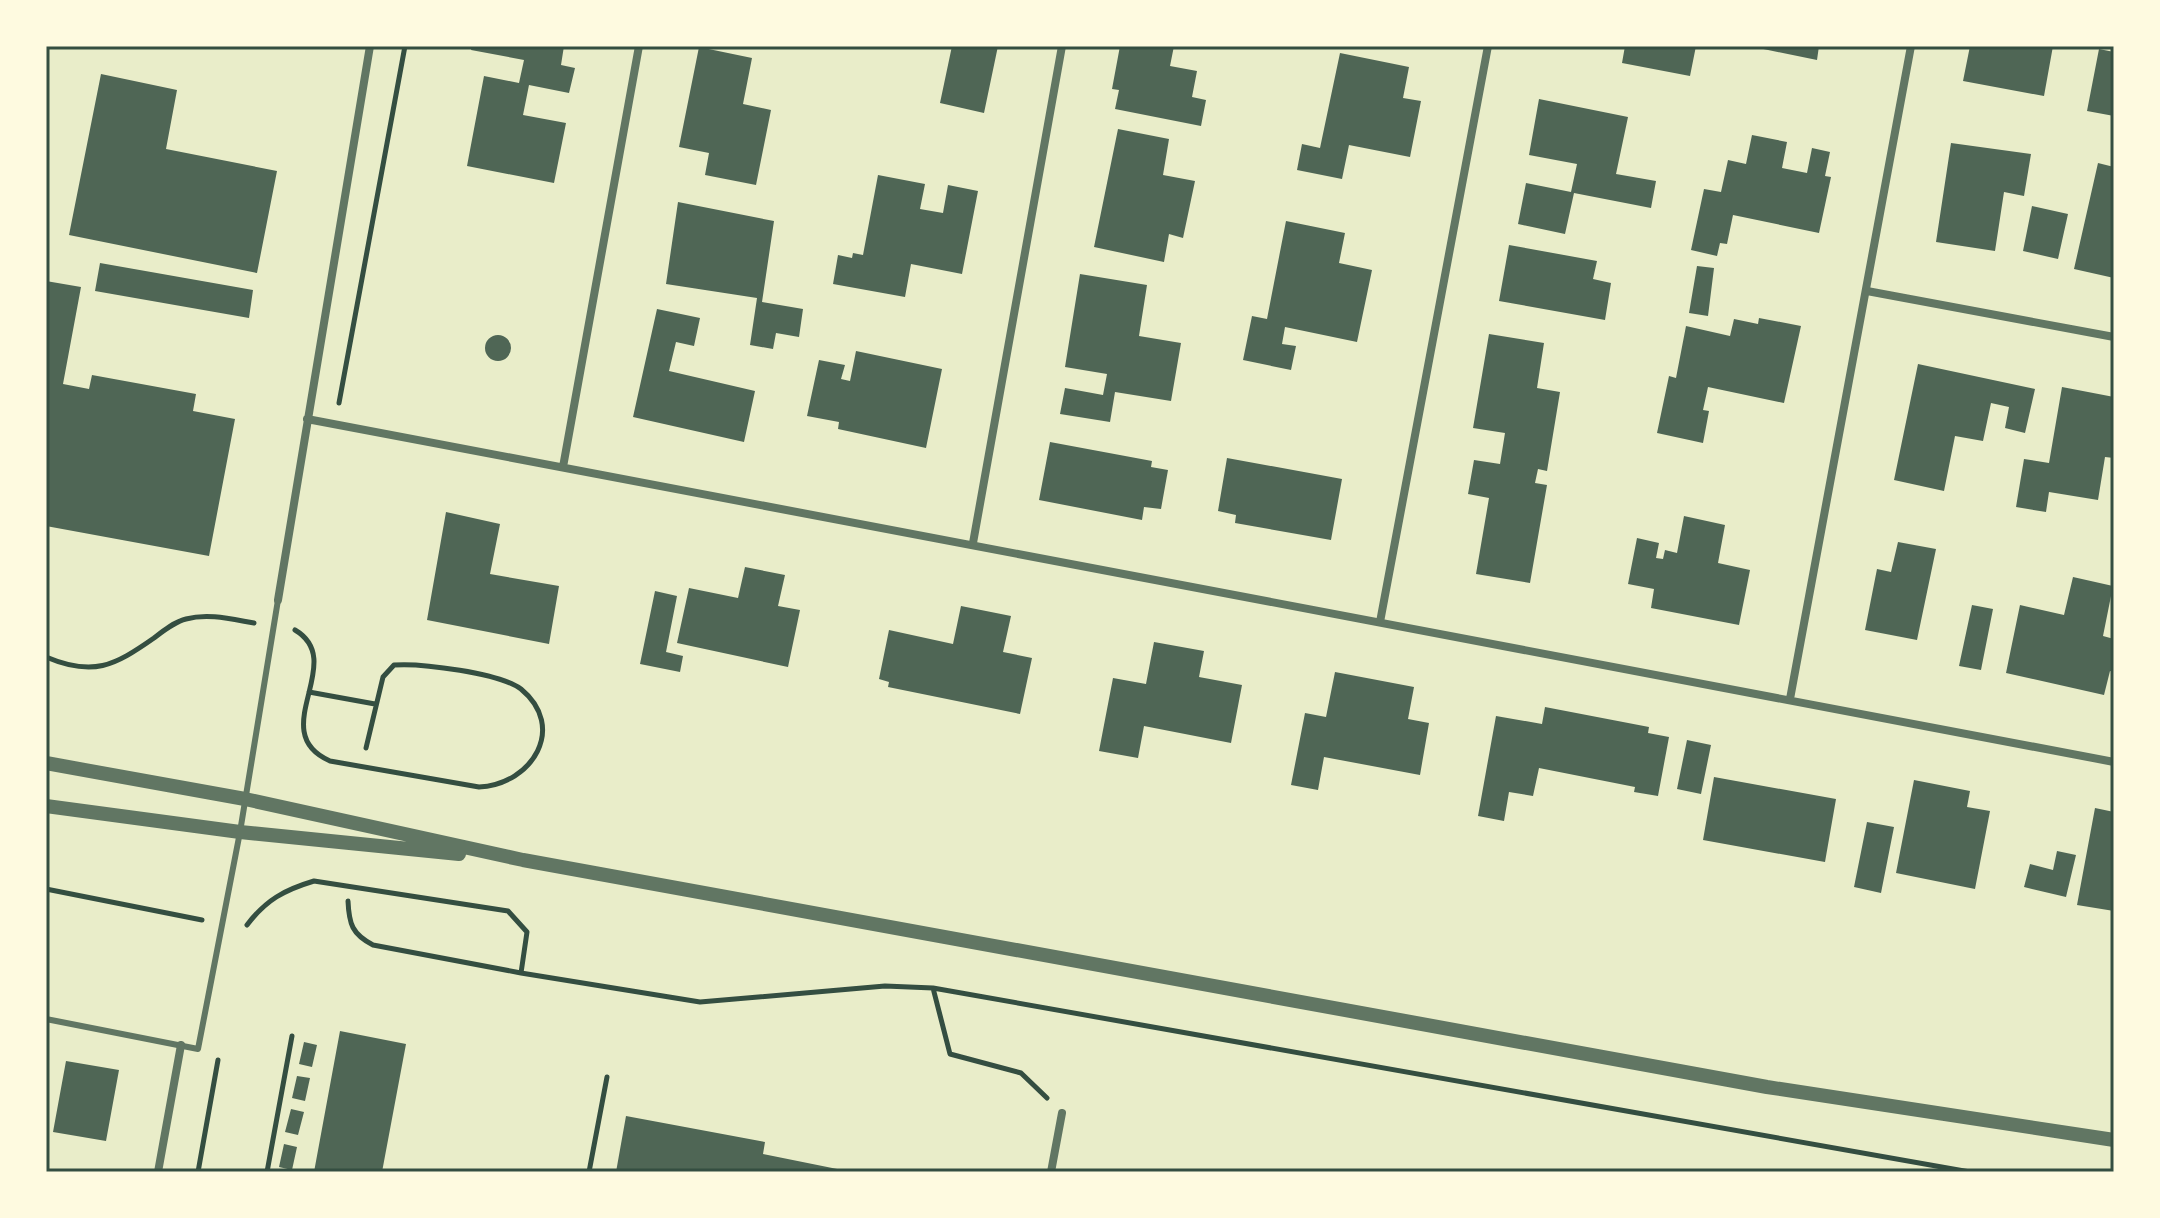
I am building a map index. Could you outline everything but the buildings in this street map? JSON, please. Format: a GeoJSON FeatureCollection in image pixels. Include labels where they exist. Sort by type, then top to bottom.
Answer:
{"type":"FeatureCollection","features":[{"type":"Feature","properties":{"kind":"street"},"geometry":{"type":"LineString","coordinates":[[278,600],[370,46]]}},
{"type":"Feature","properties":{"kind":"street"},"geometry":{"type":"LineString","coordinates":[[563,467],[639,46]]}},
{"type":"Feature","properties":{"kind":"street"},"geometry":{"type":"LineString","coordinates":[[973,543],[1062,46]]}},
{"type":"Feature","properties":{"kind":"street"},"geometry":{"type":"LineString","coordinates":[[1380,622],[1488,46]]}},
{"type":"Feature","properties":{"kind":"street"},"geometry":{"type":"LineString","coordinates":[[1790,699],[1911,46]]}},
{"type":"Feature","properties":{"kind":"street"},"geometry":{"type":"LineString","coordinates":[[1867,291],[2114,337]]}},
{"type":"Feature","properties":{"kind":"street"},"geometry":{"type":"LineString","coordinates":[[307,419],[2114,762]]}},
{"type":"Feature","properties":{"kind":"street"},"geometry":{"type":"LineString","coordinates":[[46,763],[245,799],[523,860],[1767,1087],[2114,1140]]}},
{"type":"Feature","properties":{"kind":"street"},"geometry":{"type":"LineString","coordinates":[[46,806],[240,832],[523,860]]}},
{"type":"Feature","properties":{"kind":"street"},"geometry":{"type":"LineString","coordinates":[[158,1172],[181,1045]]}},
{"type":"Feature","properties":{"kind":"street"},"geometry":{"type":"LineString","coordinates":[[1051,1172],[1062,1113]]}},
{"type":"Feature","properties":{"kind":"lane"},"geometry":{"type":"LineString","coordinates":[[46,1019],[198,1049],[240,832],[278,600]]}},
{"type":"Feature","properties":{"kind":"path"},"geometry":{"type":"LineString","coordinates":[[335,423],[405,46]]}},
{"type":"Feature","properties":{"kind":"path"},"geometry":{"type":"LineString","coordinates":[[46,657],[71,668],[100,667],[120,661],[185,619],[212,616],[298,630],[310,643],[315,660],[302,730],[306,744],[316,755],[330,761],[479,787],[500,786],[518,777],[532,763],[540,744],[541,723],[534,704],[520,689],[501,680],[394,665],[383,677],[366,748]]}},
{"type":"Feature","properties":{"kind":"path"},"geometry":{"type":"LineString","coordinates":[[309,692],[375,704]]}},
{"type":"Feature","properties":{"kind":"path"},"geometry":{"type":"LineString","coordinates":[[46,889],[245,927],[262,905],[283,890],[314,881],[508,911],[527,932],[521,973]]}},
{"type":"Feature","properties":{"kind":"path"},"geometry":{"type":"LineString","coordinates":[[348,901],[349,923],[358,937],[373,945],[521,973],[700,1002],[885,986],[933,988],[1970,1172]]}},
{"type":"Feature","properties":{"kind":"path"},"geometry":{"type":"LineString","coordinates":[[933,988],[950,1054],[1021,1073],[1062,1113]]}},
{"type":"Feature","properties":{"kind":"path"},"geometry":{"type":"LineString","coordinates":[[267,1172],[292,1036]]}},
{"type":"Feature","properties":{"kind":"path"},"geometry":{"type":"LineString","coordinates":[[198,1172],[220,1051]]}},
{"type":"Feature","properties":{"kind":"path"},"geometry":{"type":"LineString","coordinates":[[589,1172],[607,1077]]}}]}
